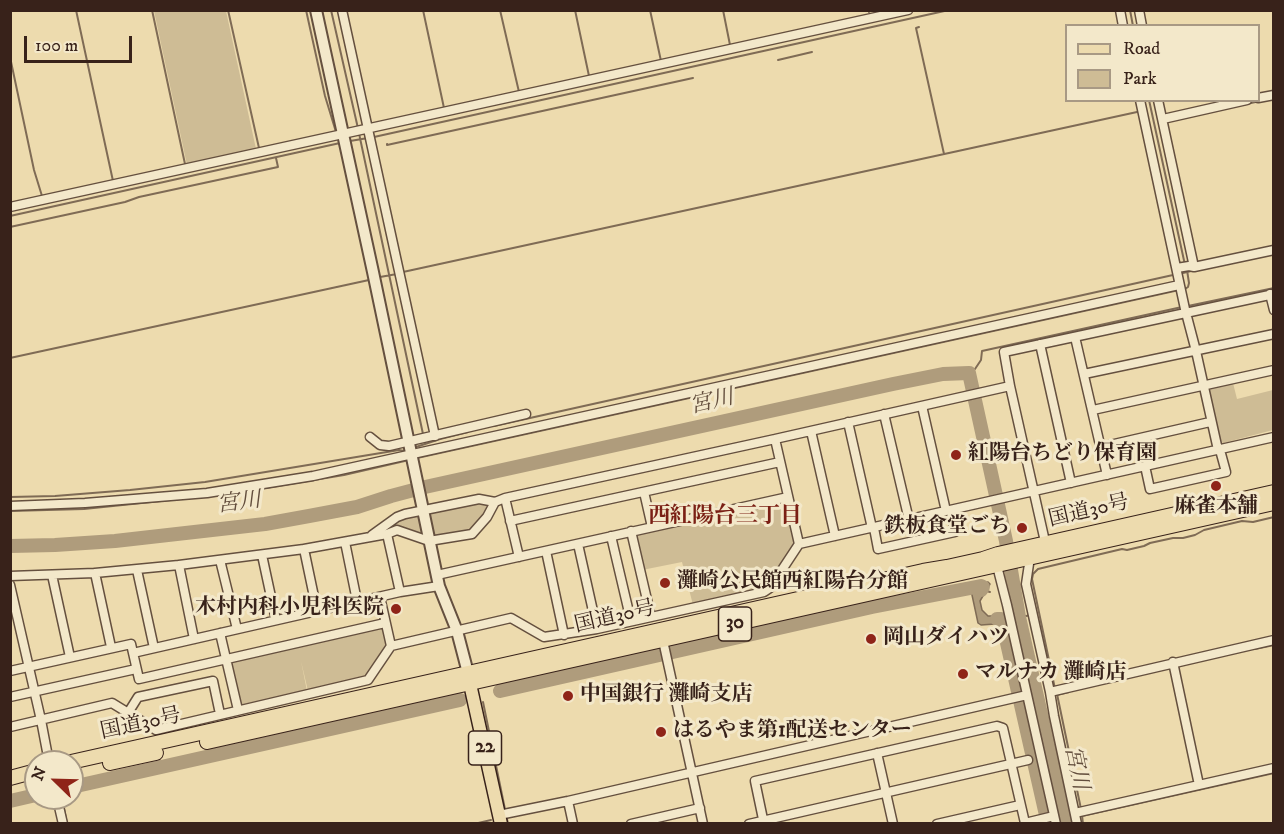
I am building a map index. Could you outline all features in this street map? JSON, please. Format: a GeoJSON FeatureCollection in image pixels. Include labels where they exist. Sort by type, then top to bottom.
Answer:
{"type":"FeatureCollection","features":[{"type":"Feature","properties":{"kind":"highway","name":"国道30号"},"geometry":{"type":"LineString","coordinates":[[84,759],[469,678],[664,644],[923,571],[998,560],[1274,492]]}},
{"type":"Feature","properties":{"kind":"highway","name":"国道30号"},"geometry":{"type":"LineString","coordinates":[[1047,548],[1274,503]]}},
{"type":"Feature","properties":{"kind":"highway","name":"国道30号"},"geometry":{"type":"LineString","coordinates":[[84,768],[469,678]]}},
{"type":"Feature","properties":{"kind":"main road","name":"22"},"geometry":{"type":"LineString","coordinates":[[469,678],[503,817]]}},
{"type":"Feature","properties":{"kind":"street"},"geometry":{"type":"LineString","coordinates":[[316,10],[346,133],[438,581],[457,632],[469,678]]}},
{"type":"Feature","properties":{"kind":"street"},"geometry":{"type":"LineString","coordinates":[[342,10],[435,436]]}},
{"type":"Feature","properties":{"kind":"street"},"geometry":{"type":"LineString","coordinates":[[10,207],[908,10]]}},
{"type":"Feature","properties":{"kind":"street"},"geometry":{"type":"LineString","coordinates":[[1141,102],[1186,267]]}},
{"type":"Feature","properties":{"kind":"street"},"geometry":{"type":"LineString","coordinates":[[1145,466],[1150,489],[1226,472],[1210,422],[1196,351],[1180,288],[1186,267],[1159,102]]}},
{"type":"Feature","properties":{"kind":"street"},"geometry":{"type":"LineString","coordinates":[[1163,119],[1238,102]]}},
{"type":"Feature","properties":{"kind":"street"},"geometry":{"type":"LineString","coordinates":[[1186,267],[1274,250]]}},
{"type":"Feature","properties":{"kind":"street"},"geometry":{"type":"LineString","coordinates":[[370,437],[380,445],[389,446],[435,436],[474,432],[1180,288]]}},
{"type":"Feature","properties":{"kind":"street"},"geometry":{"type":"LineString","coordinates":[[1047,548],[1004,352],[1075,337],[1185,309],[1272,294],[1274,309]]}},
{"type":"Feature","properties":{"kind":"street"},"geometry":{"type":"LineString","coordinates":[[1084,374],[1274,334]]}},
{"type":"Feature","properties":{"kind":"street"},"geometry":{"type":"LineString","coordinates":[[1075,337],[1107,475]]}},
{"type":"Feature","properties":{"kind":"street"},"geometry":{"type":"LineString","coordinates":[[1040,344],[1071,483]]}},
{"type":"Feature","properties":{"kind":"street"},"geometry":{"type":"LineString","coordinates":[[1093,410],[1274,370]]}},
{"type":"Feature","properties":{"kind":"street"},"geometry":{"type":"LineString","coordinates":[[369,537],[397,517],[423,508],[479,499],[495,502],[1010,386]]}},
{"type":"Feature","properties":{"kind":"street"},"geometry":{"type":"LineString","coordinates":[[848,422],[878,549],[944,535],[955,532],[922,406]]}},
{"type":"Feature","properties":{"kind":"street"},"geometry":{"type":"LineString","coordinates":[[10,507],[207,493],[413,461],[474,432],[526,414]]}},
{"type":"Feature","properties":{"kind":"street"},"geometry":{"type":"LineString","coordinates":[[884,414],[909,520]]}},
{"type":"Feature","properties":{"kind":"street"},"geometry":{"type":"LineString","coordinates":[[1101,447],[1210,422]]}},
{"type":"Feature","properties":{"kind":"street"},"geometry":{"type":"LineString","coordinates":[[811,431],[835,536]]}},
{"type":"Feature","properties":{"kind":"street"},"geometry":{"type":"LineString","coordinates":[[390,646],[511,618],[544,637],[564,635],[768,590],[799,544],[1274,437]]}},
{"type":"Feature","properties":{"kind":"street"},"geometry":{"type":"LineString","coordinates":[[775,439],[799,544]]}},
{"type":"Feature","properties":{"kind":"street"},"geometry":{"type":"LineString","coordinates":[[510,521],[780,462]]}},
{"type":"Feature","properties":{"kind":"street"},"geometry":{"type":"LineString","coordinates":[[644,492],[652,527]]}},
{"type":"Feature","properties":{"kind":"street"},"geometry":{"type":"LineString","coordinates":[[133,653],[380,597],[546,550],[788,497]]}},
{"type":"Feature","properties":{"kind":"street"},"geometry":{"type":"LineString","coordinates":[[505,498],[519,557]]}},
{"type":"Feature","properties":{"kind":"street"},"geometry":{"type":"LineString","coordinates":[[10,576],[137,570],[304,549],[387,534],[397,530],[429,541],[472,534],[487,517],[495,502]]}},
{"type":"Feature","properties":{"kind":"street"},"geometry":{"type":"LineString","coordinates":[[631,531],[651,617]]}},
{"type":"Feature","properties":{"kind":"street"},"geometry":{"type":"LineString","coordinates":[[387,534],[400,592]]}},
{"type":"Feature","properties":{"kind":"street"},"geometry":{"type":"LineString","coordinates":[[611,536],[631,621]]}},
{"type":"Feature","properties":{"kind":"street"},"geometry":{"type":"LineString","coordinates":[[345,542],[357,602]]}},
{"type":"Feature","properties":{"kind":"street"},"geometry":{"type":"LineString","coordinates":[[578,543],[597,629]]}},
{"type":"Feature","properties":{"kind":"street"},"geometry":{"type":"LineString","coordinates":[[304,549],[317,610]]}},
{"type":"Feature","properties":{"kind":"street"},"geometry":{"type":"LineString","coordinates":[[546,550],[564,635]]}},
{"type":"Feature","properties":{"kind":"street"},"geometry":{"type":"LineString","coordinates":[[1023,554],[1029,564],[1026,584],[1054,691],[1054,716],[1079,812],[1077,824]]}},
{"type":"Feature","properties":{"kind":"street"},"geometry":{"type":"LineString","coordinates":[[262,555],[276,620]]}},
{"type":"Feature","properties":{"kind":"street"},"geometry":{"type":"LineString","coordinates":[[220,560],[237,629]]}},
{"type":"Feature","properties":{"kind":"street"},"geometry":{"type":"LineString","coordinates":[[763,822],[754,781],[997,726],[1003,728],[1024,823],[1050,819],[1022,696],[998,560]]}},
{"type":"Feature","properties":{"kind":"street"},"geometry":{"type":"LineString","coordinates":[[179,565],[194,639]]}},
{"type":"Feature","properties":{"kind":"street"},"geometry":{"type":"LineString","coordinates":[[137,570],[154,648]]}},
{"type":"Feature","properties":{"kind":"street"},"geometry":{"type":"LineString","coordinates":[[95,573],[111,648]]}},
{"type":"Feature","properties":{"kind":"street"},"geometry":{"type":"LineString","coordinates":[[52,575],[70,657]]}},
{"type":"Feature","properties":{"kind":"street"},"geometry":{"type":"LineString","coordinates":[[10,585],[47,750]]}},
{"type":"Feature","properties":{"kind":"street"},"geometry":{"type":"LineString","coordinates":[[10,727],[112,703],[156,730],[368,680],[390,646],[380,597]]}},
{"type":"Feature","properties":{"kind":"street"},"geometry":{"type":"LineString","coordinates":[[10,671],[131,644],[138,678],[385,623]]}},
{"type":"Feature","properties":{"kind":"street"},"geometry":{"type":"LineString","coordinates":[[220,633],[238,710]]}},
{"type":"Feature","properties":{"kind":"street"},"geometry":{"type":"LineString","coordinates":[[1054,691],[1274,640]]}},
{"type":"Feature","properties":{"kind":"street"},"geometry":{"type":"LineString","coordinates":[[664,644],[703,824]]}},
{"type":"Feature","properties":{"kind":"street"},"geometry":{"type":"LineString","coordinates":[[1173,665],[1199,785]]}},
{"type":"Feature","properties":{"kind":"street"},"geometry":{"type":"LineString","coordinates":[[10,697],[136,669]]}},
{"type":"Feature","properties":{"kind":"street"},"geometry":{"type":"LineString","coordinates":[[128,713],[138,697],[213,681],[220,714]]}},
{"type":"Feature","properties":{"kind":"street"},"geometry":{"type":"LineString","coordinates":[[503,817],[1022,696]]}},
{"type":"Feature","properties":{"kind":"street"},"geometry":{"type":"LineString","coordinates":[[877,753],[893,824]]}},
{"type":"Feature","properties":{"kind":"street"},"geometry":{"type":"LineString","coordinates":[[749,824],[1028,760]]}},
{"type":"Feature","properties":{"kind":"street"},"geometry":{"type":"LineString","coordinates":[[1079,812],[1274,768]]}},
{"type":"Feature","properties":{"kind":"street"},"geometry":{"type":"LineString","coordinates":[[568,801],[573,824]]}},
{"type":"Feature","properties":{"kind":"street"},"geometry":{"type":"LineString","coordinates":[[937,824],[1020,805]]}},
{"type":"Feature","properties":{"kind":"street"},"geometry":{"type":"LineString","coordinates":[[631,824],[700,808]]}},
{"type":"Feature","properties":{"kind":"green space"},"geometry":{"type":"Polygon","coordinates":[[[154,11],[226,11],[256,149],[187,165],[154,11]]]}},
{"type":"Feature","properties":{"kind":"green space"},"geometry":{"type":"Polygon","coordinates":[[[1233,383],[1237,399],[1273,390],[1273,430],[1223,443],[1218,440],[1208,392],[1211,387],[1233,383]]]}},
{"type":"Feature","properties":{"kind":"green space"},"geometry":{"type":"Polygon","coordinates":[[[785,500],[796,543],[765,589],[693,605],[682,562],[642,570],[635,534],[785,500]]]}},
{"type":"Feature","properties":{"kind":"green space"},"geometry":{"type":"Polygon","coordinates":[[[476,502],[490,506],[471,530],[438,537],[432,534],[427,512],[476,502]]]}},
{"type":"Feature","properties":{"kind":"green space"},"geometry":{"type":"Polygon","coordinates":[[[418,515],[422,535],[397,526],[384,530],[401,519],[418,515]]]}},
{"type":"Feature","properties":{"kind":"green space"},"geometry":{"type":"Polygon","coordinates":[[[384,625],[387,644],[365,678],[308,691],[301,661],[307,691],[240,705],[229,660],[384,625]]]}},
{"type":"Feature","properties":{"kind":"shaded area"},"geometry":{"type":"Polygon","coordinates":[[[988,582],[990,584],[980,601],[982,610],[988,616],[1003,616],[1006,619],[1007,632],[1002,633],[999,626],[995,624],[981,625],[978,623],[969,585],[988,582]]]}},
{"type":"Feature","properties":{"kind":"waterway"},"geometry":{"type":"LineString","coordinates":[[76,10],[113,181]]}},
{"type":"Feature","properties":{"kind":"waterway"},"geometry":{"type":"LineString","coordinates":[[152,10],[185,164]]}},
{"type":"Feature","properties":{"kind":"waterway"},"geometry":{"type":"LineString","coordinates":[[228,10],[259,148]]}},
{"type":"Feature","properties":{"kind":"waterway"},"geometry":{"type":"LineString","coordinates":[[306,10],[325,96],[336,132]]}},
{"type":"Feature","properties":{"kind":"waterway"},"geometry":{"type":"LineString","coordinates":[[331,10],[423,434]]}},
{"type":"Feature","properties":{"kind":"waterway"},"geometry":{"type":"LineString","coordinates":[[423,10],[444,108]]}},
{"type":"Feature","properties":{"kind":"waterway"},"geometry":{"type":"LineString","coordinates":[[500,10],[519,92]]}},
{"type":"Feature","properties":{"kind":"waterway"},"geometry":{"type":"LineString","coordinates":[[575,10],[589,76]]}},
{"type":"Feature","properties":{"kind":"waterway"},"geometry":{"type":"LineString","coordinates":[[650,10],[661,61]]}},
{"type":"Feature","properties":{"kind":"waterway"},"geometry":{"type":"LineString","coordinates":[[723,10],[730,45]]}},
{"type":"Feature","properties":{"kind":"waterway"},"geometry":{"type":"LineString","coordinates":[[374,137],[949,10]]}},
{"type":"Feature","properties":{"kind":"waterway"},"geometry":{"type":"LineString","coordinates":[[1130,10],[1133,24]]}},
{"type":"Feature","properties":{"kind":"waterway"},"geometry":{"type":"LineString","coordinates":[[919,27],[916,28],[944,154]]}},
{"type":"Feature","properties":{"kind":"waterway"},"geometry":{"type":"LineString","coordinates":[[778,60],[812,52]]}},
{"type":"Feature","properties":{"kind":"waterway"},"geometry":{"type":"LineString","coordinates":[[10,57],[34,170],[42,196]]}},
{"type":"Feature","properties":{"kind":"waterway"},"geometry":{"type":"LineString","coordinates":[[387,144],[693,78]]}},
{"type":"Feature","properties":{"kind":"waterway"},"geometry":{"type":"LineString","coordinates":[[1149,102],[1185,265]]}},
{"type":"Feature","properties":{"kind":"waterway"},"geometry":{"type":"LineString","coordinates":[[1242,105],[1256,102]]}},
{"type":"Feature","properties":{"kind":"waterway"},"geometry":{"type":"LineString","coordinates":[[403,272],[1137,112]]}},
{"type":"Feature","properties":{"kind":"waterway"},"geometry":{"type":"LineString","coordinates":[[350,141],[368,138]]}},
{"type":"Feature","properties":{"kind":"waterway"},"geometry":{"type":"LineString","coordinates":[[10,216],[340,143]]}},
{"type":"Feature","properties":{"kind":"waterway"},"geometry":{"type":"LineString","coordinates":[[10,227],[278,167],[276,158]]}},
{"type":"Feature","properties":{"kind":"waterway"},"geometry":{"type":"LineString","coordinates":[[1185,289],[1189,283],[1187,270]]}},
{"type":"Feature","properties":{"kind":"waterway"},"geometry":{"type":"LineString","coordinates":[[1183,273],[1195,270]]}},
{"type":"Feature","properties":{"kind":"waterway"},"geometry":{"type":"LineString","coordinates":[[380,277],[397,274]]}},
{"type":"Feature","properties":{"kind":"waterway"},"geometry":{"type":"LineString","coordinates":[[494,426],[1173,275]]}},
{"type":"Feature","properties":{"kind":"waterway"},"geometry":{"type":"LineString","coordinates":[[10,358],[369,280]]}},
{"type":"Feature","properties":{"kind":"waterway"},"geometry":{"type":"LineString","coordinates":[[1188,306],[1274,288]]}},
{"type":"Feature","properties":{"kind":"waterway"},"geometry":{"type":"LineString","coordinates":[[417,458],[1179,290]]}},
{"type":"Feature","properties":{"kind":"waterway"},"geometry":{"type":"LineString","coordinates":[[969,373],[981,360],[982,351],[1182,307]]}},
{"type":"Feature","properties":{"kind":"waterway","name":"宮川"},"geometry":{"type":"LineString","coordinates":[[10,546],[115,541],[265,524],[357,507],[425,487],[893,384],[943,374],[969,373],[1006,541],[1019,617],[1066,824]]}},
{"type":"Feature","properties":{"kind":"waterway"},"geometry":{"type":"LineString","coordinates":[[416,447],[468,432]]}},
{"type":"Feature","properties":{"kind":"waterway"},"geometry":{"type":"LineString","coordinates":[[10,497],[55,496],[205,482],[404,451]]}},
{"type":"Feature","properties":{"kind":"waterway"},"geometry":{"type":"LineString","coordinates":[[223,495],[344,475],[409,460]]}},
{"type":"Feature","properties":{"kind":"waterway"},"geometry":{"type":"LineString","coordinates":[[10,511],[84,509],[190,498]]}},
{"type":"Feature","properties":{"kind":"waterway"},"geometry":{"type":"LineString","coordinates":[[1055,689],[1032,579],[1038,569],[1173,538],[1183,538],[1204,530],[1242,521],[1253,522],[1274,517]]}},
{"type":"Feature","properties":{"kind":"waterway"},"geometry":{"type":"LineString","coordinates":[[500,691],[872,607],[981,586],[983,587],[981,590]]}},
{"type":"Feature","properties":{"kind":"waterway"},"geometry":{"type":"LineString","coordinates":[[983,590],[990,592]]}},
{"type":"Feature","properties":{"kind":"waterway","name":"宮川"},"geometry":{"type":"LineString","coordinates":[[1008,597],[1015,595]]}},
{"type":"Feature","properties":{"kind":"waterway"},"geometry":{"type":"LineString","coordinates":[[1016,618],[1031,615]]}},
{"type":"Feature","properties":{"kind":"waterway"},"geometry":{"type":"LineString","coordinates":[[997,619],[1002,621],[1048,824]]}},
{"type":"Feature","properties":{"kind":"waterway"},"geometry":{"type":"LineString","coordinates":[[1255,649],[1274,645]]}},
{"type":"Feature","properties":{"kind":"waterway"},"geometry":{"type":"LineString","coordinates":[[1057,695],[1069,692]]}},
{"type":"Feature","properties":{"kind":"waterway"},"geometry":{"type":"LineString","coordinates":[[1057,694],[1081,809]]}},
{"type":"Feature","properties":{"kind":"waterway"},"geometry":{"type":"LineString","coordinates":[[84,784],[460,700]]}},
{"type":"Feature","properties":{"kind":"waterway"},"geometry":{"type":"LineString","coordinates":[[483,702],[508,824]]}},
{"type":"Feature","properties":{"kind":"waterway"},"geometry":{"type":"LineString","coordinates":[[1082,816],[1274,773]]}},
{"type":"Feature","properties":{"kind":"waterway"},"geometry":{"type":"LineString","coordinates":[[10,801],[24,798]]}},
{"type":"Feature","properties":{"kind":"waterway"},"geometry":{"type":"LineString","coordinates":[[64,810],[67,824]]}},
{"type":"Feature","properties":{"kind":"waterway"},"geometry":{"type":"LineString","coordinates":[[1082,815],[1083,824]]}},
{"type":"Feature","properties":{"kind":"waterway"},"geometry":{"type":"LineString","coordinates":[[474,824],[491,820]]}},
{"type":"Feature","properties":{"kind":"place","name":"紅陽台ちどり保育園"},"geometry":{"type":"Point","coordinates":[956,455]}},
{"type":"Feature","properties":{"kind":"place","name":"麻雀本舗"},"geometry":{"type":"Point","coordinates":[1216,486]}},
{"type":"Feature","properties":{"kind":"place","name":"鉄板食堂ごち"},"geometry":{"type":"Point","coordinates":[1022,528]}},
{"type":"Feature","properties":{"kind":"place","name":"灘崎公民館西紅陽台分館"},"geometry":{"type":"Point","coordinates":[665,583]}},
{"type":"Feature","properties":{"kind":"place","name":"木村内科小児科医院"},"geometry":{"type":"Point","coordinates":[396,609]}},
{"type":"Feature","properties":{"kind":"place","name":"岡山ダイハツ"},"geometry":{"type":"Point","coordinates":[871,639]}},
{"type":"Feature","properties":{"kind":"place","name":"マルナカ 灘崎店"},"geometry":{"type":"Point","coordinates":[963,674]}},
{"type":"Feature","properties":{"kind":"place","name":"中国銀行 灘崎支店"},"geometry":{"type":"Point","coordinates":[568,696]}},
{"type":"Feature","properties":{"kind":"place","name":"はるやま第1配送センター"},"geometry":{"type":"Point","coordinates":[661,732]}},
{"type":"Feature","properties":{"kind":"district","name":"西紅陽台三丁目"},"geometry":{"type":"Point","coordinates":[725,517]}}]}
